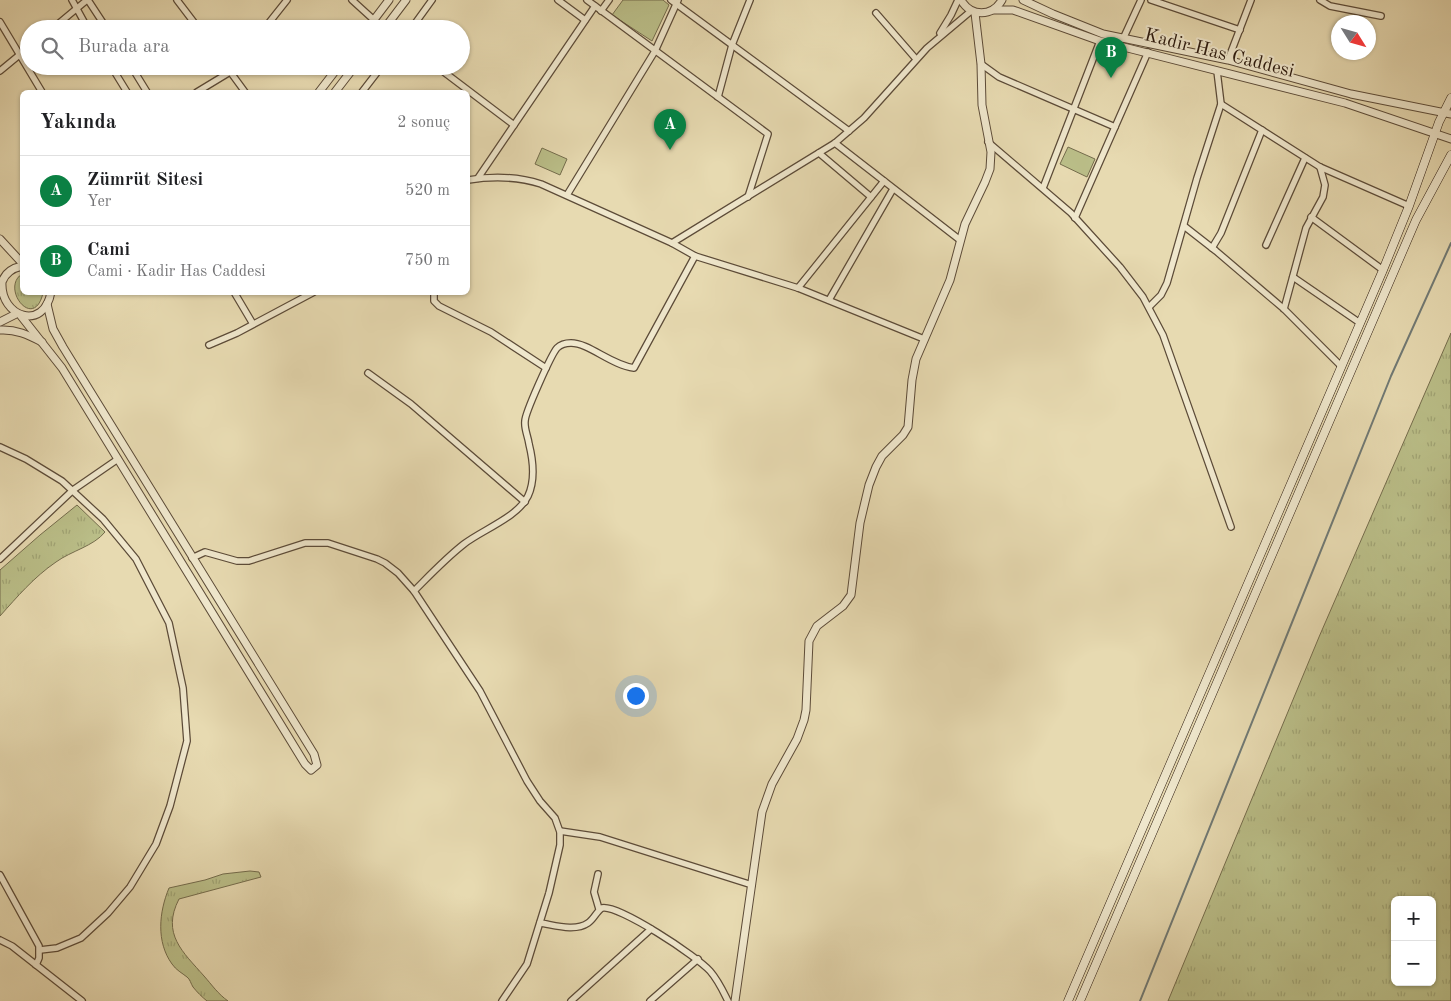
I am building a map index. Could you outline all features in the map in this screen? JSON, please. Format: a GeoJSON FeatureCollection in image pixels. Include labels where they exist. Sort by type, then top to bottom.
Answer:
{"type":"FeatureCollection","features":[{"type":"Feature","properties":{"kind":"main road"},"geometry":{"type":"LineString","coordinates":[[1068,1001],[1383,270],[1435,134],[1448,113],[1451,98]]}},
{"type":"Feature","properties":{"kind":"main road"},"geometry":{"type":"LineString","coordinates":[[1080,1001],[1412,229],[1451,155]]}},
{"type":"Feature","properties":{"kind":"street"},"geometry":{"type":"LineString","coordinates":[[72,0],[83,20]]}},
{"type":"Feature","properties":{"kind":"street"},"geometry":{"type":"LineString","coordinates":[[63,20],[88,0],[101,20]]}},
{"type":"Feature","properties":{"kind":"street"},"geometry":{"type":"LineString","coordinates":[[271,20],[287,0]]}},
{"type":"Feature","properties":{"kind":"street"},"geometry":{"type":"LineString","coordinates":[[352,0],[374,20],[389,0]]}},
{"type":"Feature","properties":{"kind":"street"},"geometry":{"type":"LineString","coordinates":[[391,20],[406,0]]}},
{"type":"Feature","properties":{"kind":"street"},"geometry":{"type":"LineString","coordinates":[[417,20],[432,0]]}},
{"type":"Feature","properties":{"kind":"street"},"geometry":{"type":"LineString","coordinates":[[558,0],[585,20]]}},
{"type":"Feature","properties":{"kind":"street"},"geometry":{"type":"LineString","coordinates":[[587,0],[768,134],[748,197]]}},
{"type":"Feature","properties":{"kind":"street"},"geometry":{"type":"LineString","coordinates":[[601,11],[609,0]]}},
{"type":"Feature","properties":{"kind":"street"},"geometry":{"type":"LineString","coordinates":[[718,97],[732,45],[750,0]]}},
{"type":"Feature","properties":{"kind":"street"},"geometry":{"type":"LineString","coordinates":[[735,1001],[766,800],[774,778],[797,739],[804,720],[809,641],[817,626],[843,606],[851,595],[860,523],[868,490],[882,456],[908,427],[914,369],[924,339],[950,280],[960,240],[970,212],[988,176],[991,158],[982,105],[981,64],[973,12],[959,0],[938,37]]}},
{"type":"Feature","properties":{"kind":"street"},"geometry":{"type":"LineString","coordinates":[[994,10],[1002,0]]}},
{"type":"Feature","properties":{"kind":"street","name":"Kadir Has Caddesi"},"geometry":{"type":"LineString","coordinates":[[1023,0],[1103,34],[1228,60],[1351,94],[1448,113]]}},
{"type":"Feature","properties":{"kind":"street"},"geometry":{"type":"LineString","coordinates":[[1123,39],[1141,0]]}},
{"type":"Feature","properties":{"kind":"street"},"geometry":{"type":"LineString","coordinates":[[1151,0],[1240,30]]}},
{"type":"Feature","properties":{"kind":"street"},"geometry":{"type":"LineString","coordinates":[[1228,60],[1251,0]]}},
{"type":"Feature","properties":{"kind":"street"},"geometry":{"type":"LineString","coordinates":[[1320,0],[1381,16]]}},
{"type":"Feature","properties":{"kind":"street"},"geometry":{"type":"LineString","coordinates":[[180,1],[193,20]]}},
{"type":"Feature","properties":{"kind":"street"},"geometry":{"type":"LineString","coordinates":[[567,195],[655,51],[676,1],[732,45],[849,131]]}},
{"type":"Feature","properties":{"kind":"street"},"geometry":{"type":"LineString","coordinates":[[478,178],[595,6]]}},
{"type":"Feature","properties":{"kind":"street","name":"Kadir Has Caddesi"},"geometry":{"type":"LineString","coordinates":[[973,12],[985,13],[994,10],[1013,10],[1100,41],[1345,103],[1451,139]]}},
{"type":"Feature","properties":{"kind":"street"},"geometry":{"type":"LineString","coordinates":[[672,243],[835,143],[864,118],[916,58],[938,37],[973,12]]}},
{"type":"Feature","properties":{"kind":"street"},"geometry":{"type":"LineString","coordinates":[[876,13],[916,58]]}},
{"type":"Feature","properties":{"kind":"street"},"geometry":{"type":"LineString","coordinates":[[0,22],[19,55],[0,71]]}},
{"type":"Feature","properties":{"kind":"street"},"geometry":{"type":"LineString","coordinates":[[1043,188],[1100,41]]}},
{"type":"Feature","properties":{"kind":"street"},"geometry":{"type":"LineString","coordinates":[[1075,218],[1148,52]]}},
{"type":"Feature","properties":{"kind":"street"},"geometry":{"type":"LineString","coordinates":[[981,64],[999,77],[1115,127]]}},
{"type":"Feature","properties":{"kind":"street"},"geometry":{"type":"LineString","coordinates":[[1149,307],[1165,288],[1221,104],[1217,71]]}},
{"type":"Feature","properties":{"kind":"street"},"geometry":{"type":"LineString","coordinates":[[31,75],[41,90]]}},
{"type":"Feature","properties":{"kind":"street"},"geometry":{"type":"LineString","coordinates":[[117,75],[126,90]]}},
{"type":"Feature","properties":{"kind":"street"},"geometry":{"type":"LineString","coordinates":[[136,75],[146,90]]}},
{"type":"Feature","properties":{"kind":"street"},"geometry":{"type":"LineString","coordinates":[[199,90],[220,75]]}},
{"type":"Feature","properties":{"kind":"street"},"geometry":{"type":"LineString","coordinates":[[232,75],[244,90]]}},
{"type":"Feature","properties":{"kind":"street"},"geometry":{"type":"LineString","coordinates":[[321,90],[332,75]]}},
{"type":"Feature","properties":{"kind":"street"},"geometry":{"type":"LineString","coordinates":[[337,90],[348,75]]}},
{"type":"Feature","properties":{"kind":"street"},"geometry":{"type":"LineString","coordinates":[[364,90],[375,75]]}},
{"type":"Feature","properties":{"kind":"street"},"geometry":{"type":"LineString","coordinates":[[448,75],[468,90]]}},
{"type":"Feature","properties":{"kind":"street"},"geometry":{"type":"LineString","coordinates":[[470,92],[514,125]]}},
{"type":"Feature","properties":{"kind":"street"},"geometry":{"type":"LineString","coordinates":[[1221,104],[1320,167],[1409,206]]}},
{"type":"Feature","properties":{"kind":"street"},"geometry":{"type":"LineString","coordinates":[[1212,248],[1220,233],[1262,130]]}},
{"type":"Feature","properties":{"kind":"street"},"geometry":{"type":"LineString","coordinates":[[988,142],[1043,188],[1075,218],[1127,276],[1149,307],[1163,335],[1231,527]]}},
{"type":"Feature","properties":{"kind":"street"},"geometry":{"type":"LineString","coordinates":[[835,143],[960,240]]}},
{"type":"Feature","properties":{"kind":"street"},"geometry":{"type":"LineString","coordinates":[[819,153],[871,198]]}},
{"type":"Feature","properties":{"kind":"street"},"geometry":{"type":"LineString","coordinates":[[1266,245],[1305,158]]}},
{"type":"Feature","properties":{"kind":"street"},"geometry":{"type":"LineString","coordinates":[[1284,309],[1306,228],[1321,202],[1324,191],[1324,179],[1320,167]]}},
{"type":"Feature","properties":{"kind":"street"},"geometry":{"type":"LineString","coordinates":[[470,180],[497,176],[522,178],[541,184],[672,243],[695,256],[798,288],[924,339]]}},
{"type":"Feature","properties":{"kind":"street"},"geometry":{"type":"LineString","coordinates":[[798,288],[884,181]]}},
{"type":"Feature","properties":{"kind":"street"},"geometry":{"type":"LineString","coordinates":[[829,300],[894,189]]}},
{"type":"Feature","properties":{"kind":"street"},"geometry":{"type":"LineString","coordinates":[[1311,217],[1383,270]]}},
{"type":"Feature","properties":{"kind":"street"},"geometry":{"type":"LineString","coordinates":[[1184,226],[1284,309],[1341,366]]}},
{"type":"Feature","properties":{"kind":"street"},"geometry":{"type":"LineString","coordinates":[[0,239],[20,262]]}},
{"type":"Feature","properties":{"kind":"street"},"geometry":{"type":"LineString","coordinates":[[414,590],[457,549],[525,502],[530,490],[532,468],[525,416],[557,348],[562,344],[578,345],[615,364],[634,368],[695,256]]}},
{"type":"Feature","properties":{"kind":"street"},"geometry":{"type":"LineString","coordinates":[[20,265],[10,271],[0,286],[4,304],[19,315],[43,342],[62,368],[305,764],[311,770],[318,765],[314,754],[53,329],[51,297]]}},
{"type":"Feature","properties":{"kind":"street"},"geometry":{"type":"LineString","coordinates":[[1293,277],[1360,323]]}},
{"type":"Feature","properties":{"kind":"street"},"geometry":{"type":"LineString","coordinates":[[236,295],[253,324]]}},
{"type":"Feature","properties":{"kind":"street"},"geometry":{"type":"LineString","coordinates":[[209,345],[227,338],[308,295]]}},
{"type":"Feature","properties":{"kind":"street"},"geometry":{"type":"LineString","coordinates":[[434,295],[434,301],[439,306],[492,332],[546,368]]}},
{"type":"Feature","properties":{"kind":"street"},"geometry":{"type":"LineString","coordinates":[[0,322],[19,315],[30,316],[37,314],[51,297]]}},
{"type":"Feature","properties":{"kind":"street"},"geometry":{"type":"LineString","coordinates":[[0,330],[10,329],[43,342]]}},
{"type":"Feature","properties":{"kind":"street"},"geometry":{"type":"LineString","coordinates":[[368,374],[410,404],[525,502]]}},
{"type":"Feature","properties":{"kind":"street"},"geometry":{"type":"LineString","coordinates":[[0,447],[38,466],[73,490],[103,519],[136,559],[169,623],[182,688],[187,742],[170,806],[156,844],[130,887],[108,913],[80,938],[57,948],[40,950]]}},
{"type":"Feature","properties":{"kind":"street"},"geometry":{"type":"LineString","coordinates":[[0,559],[73,490],[118,459]]}},
{"type":"Feature","properties":{"kind":"street"},"geometry":{"type":"LineString","coordinates":[[192,558],[205,552],[249,562],[305,544],[328,543],[385,563],[398,573],[414,590],[480,691],[527,781],[554,818],[560,831],[560,845],[540,923],[527,964],[502,1001]]}},
{"type":"Feature","properties":{"kind":"street"},"geometry":{"type":"LineString","coordinates":[[560,831],[600,837],[752,885]]}},
{"type":"Feature","properties":{"kind":"street"},"geometry":{"type":"LineString","coordinates":[[598,874],[594,892],[599,909]]}},
{"type":"Feature","properties":{"kind":"street"},"geometry":{"type":"LineString","coordinates":[[0,875],[40,950],[36,965]]}},
{"type":"Feature","properties":{"kind":"street"},"geometry":{"type":"LineString","coordinates":[[540,923],[566,927],[580,926],[590,921],[599,909],[604,907],[610,908],[651,929],[698,959],[711,972],[728,1001]]}},
{"type":"Feature","properties":{"kind":"street"},"geometry":{"type":"LineString","coordinates":[[571,1001],[651,929]]}},
{"type":"Feature","properties":{"kind":"street"},"geometry":{"type":"LineString","coordinates":[[0,940],[12,946],[82,1001]]}},
{"type":"Feature","properties":{"kind":"street"},"geometry":{"type":"LineString","coordinates":[[650,1001],[698,959]]}},
{"type":"Feature","properties":{"kind":"green space"},"geometry":{"type":"Polygon","coordinates":[[[623,0],[663,0],[669,5],[652,41],[612,15],[623,0]]]}},
{"type":"Feature","properties":{"kind":"green space"},"geometry":{"type":"Polygon","coordinates":[[[1068,147],[1095,159],[1087,177],[1060,164],[1068,147]]]}},
{"type":"Feature","properties":{"kind":"green space"},"geometry":{"type":"Polygon","coordinates":[[[542,148],[567,159],[560,175],[535,164],[542,148]]]}},
{"type":"Feature","properties":{"kind":"green space"},"geometry":{"type":"Polygon","coordinates":[[[20,276],[20,295],[42,295],[39,304],[33,308],[27,308],[21,303],[15,288],[16,280],[20,276]]]}},
{"type":"Feature","properties":{"kind":"green space"},"geometry":{"type":"Polygon","coordinates":[[[1451,333],[1451,1001],[1168,1001],[1319,637],[1451,333]]]}},
{"type":"Feature","properties":{"kind":"green space"},"geometry":{"type":"Polygon","coordinates":[[[77,505],[105,532],[89,545],[62,558],[40,574],[0,616],[0,570],[77,505]]]}},
{"type":"Feature","properties":{"kind":"green space"},"geometry":{"type":"Polygon","coordinates":[[[259,872],[261,877],[179,899],[174,911],[172,922],[177,942],[189,959],[228,1001],[207,1001],[193,987],[188,978],[177,970],[163,946],[161,917],[166,897],[169,888],[223,874],[259,872]]]}},
{"type":"Feature","properties":{"kind":"waterway"},"geometry":{"type":"LineString","coordinates":[[1140,1001],[1391,376],[1451,243]]}},
{"type":"Feature","properties":{"kind":"place","name":"Cami"},"geometry":{"type":"Point","coordinates":[1111,78]}},
{"type":"Feature","properties":{"kind":"place","name":"Zümrüt Sitesi"},"geometry":{"type":"Point","coordinates":[670,150]}}]}
